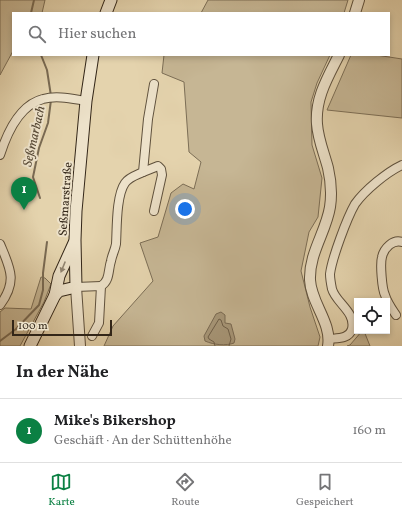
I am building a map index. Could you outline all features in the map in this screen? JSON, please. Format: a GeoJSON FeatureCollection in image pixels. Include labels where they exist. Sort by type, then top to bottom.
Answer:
{"type":"FeatureCollection","features":[{"type":"Feature","properties":{"kind":"main road"},"geometry":{"type":"LineString","coordinates":[[106,12],[111,0]]}},
{"type":"Feature","properties":{"kind":"main road","name":"Seßmarstraße"},"geometry":{"type":"LineString","coordinates":[[76,287],[75,240],[79,175],[86,101],[93,56]]}},
{"type":"Feature","properties":{"kind":"main road"},"geometry":{"type":"LineString","coordinates":[[30,346],[54,294],[59,276],[75,240]]}},
{"type":"Feature","properties":{"kind":"main road"},"geometry":{"type":"LineString","coordinates":[[54,294],[59,291],[76,287]]}},
{"type":"Feature","properties":{"kind":"street"},"geometry":{"type":"LineString","coordinates":[[355,12],[359,0]]}},
{"type":"Feature","properties":{"kind":"street"},"geometry":{"type":"LineString","coordinates":[[338,56],[323,86],[318,104],[317,123],[319,137],[332,189],[330,208],[310,268],[312,295],[327,329],[328,342],[347,336],[352,330],[352,320],[333,291],[330,275],[333,260],[343,232],[355,204],[377,181],[402,165]]}},
{"type":"Feature","properties":{"kind":"street"},"geometry":{"type":"LineString","coordinates":[[143,172],[148,119],[154,84]]}},
{"type":"Feature","properties":{"kind":"street"},"geometry":{"type":"LineString","coordinates":[[0,155],[4,143],[16,119],[26,107],[43,99],[58,98],[86,101]]}},
{"type":"Feature","properties":{"kind":"street"},"geometry":{"type":"LineString","coordinates":[[76,287],[101,286],[104,284],[108,277],[111,260],[116,245],[116,227],[121,192],[125,183],[130,178],[158,166],[161,169],[162,175],[154,211]]}},
{"type":"Feature","properties":{"kind":"street"},"geometry":{"type":"LineString","coordinates":[[396,315],[384,295],[382,284],[382,257],[386,249],[393,242],[398,240],[402,242]]}},
{"type":"Feature","properties":{"kind":"street"},"geometry":{"type":"LineString","coordinates":[[0,244],[11,269],[11,282],[6,297],[0,305]]}},
{"type":"Feature","properties":{"kind":"street"},"geometry":{"type":"LineString","coordinates":[[92,336],[99,323],[101,286]]}},
{"type":"Feature","properties":{"kind":"street","name":"Seßmarstraße"},"geometry":{"type":"LineString","coordinates":[[76,287],[80,346]]}},
{"type":"Feature","properties":{"kind":"shaded area"},"geometry":{"type":"Polygon","coordinates":[[[0,0],[45,0],[42,12],[12,12],[12,53],[0,75],[0,0]]]}},
{"type":"Feature","properties":{"kind":"shaded area"},"geometry":{"type":"Polygon","coordinates":[[[208,0],[348,0],[344,12],[202,12],[208,0]]]}},
{"type":"Feature","properties":{"kind":"shaded area"},"geometry":{"type":"Polygon","coordinates":[[[164,56],[330,56],[317,83],[311,102],[312,145],[322,178],[318,217],[309,232],[301,271],[310,307],[320,337],[318,346],[104,346],[113,326],[153,281],[140,243],[158,237],[171,193],[183,184],[194,189],[201,162],[189,152],[184,82],[162,73],[164,56]]]}},
{"type":"Feature","properties":{"kind":"shaded area"},"geometry":{"type":"Polygon","coordinates":[[[351,56],[382,56],[402,59],[402,118],[327,110],[351,56]]]}},
{"type":"Feature","properties":{"kind":"shaded area"},"geometry":{"type":"Polygon","coordinates":[[[41,277],[45,278],[51,284],[44,302],[20,346],[0,346],[0,312],[5,308],[31,309],[41,277]]]}},
{"type":"Feature","properties":{"kind":"shaded area"},"geometry":{"type":"Polygon","coordinates":[[[359,334],[365,334],[370,346],[347,346],[350,345],[359,334]]]}},
{"type":"Feature","properties":{"kind":"water"},"geometry":{"type":"Polygon","coordinates":[[[221,312],[225,315],[225,323],[231,324],[235,339],[234,343],[220,345],[205,341],[204,336],[216,314],[221,312]]]}},
{"type":"Feature","properties":{"kind":"waterway","name":"Seßmarbach"},"geometry":{"type":"LineString","coordinates":[[31,12],[34,0]]}},
{"type":"Feature","properties":{"kind":"waterway","name":"Seßmarbach"},"geometry":{"type":"LineString","coordinates":[[41,56],[47,70],[51,96]]}},
{"type":"Feature","properties":{"kind":"waterway","name":"Seßmarbach"},"geometry":{"type":"LineString","coordinates":[[40,198],[33,177],[39,148],[48,123],[51,100]]}},
{"type":"Feature","properties":{"kind":"waterway","name":"Seßmarbach"},"geometry":{"type":"LineString","coordinates":[[0,341],[16,329],[39,305],[43,290],[43,273],[47,242]]}},
{"type":"Feature","properties":{"kind":"place","name":"Mike's Bikershop"},"geometry":{"type":"Point","coordinates":[24,210]}}]}
